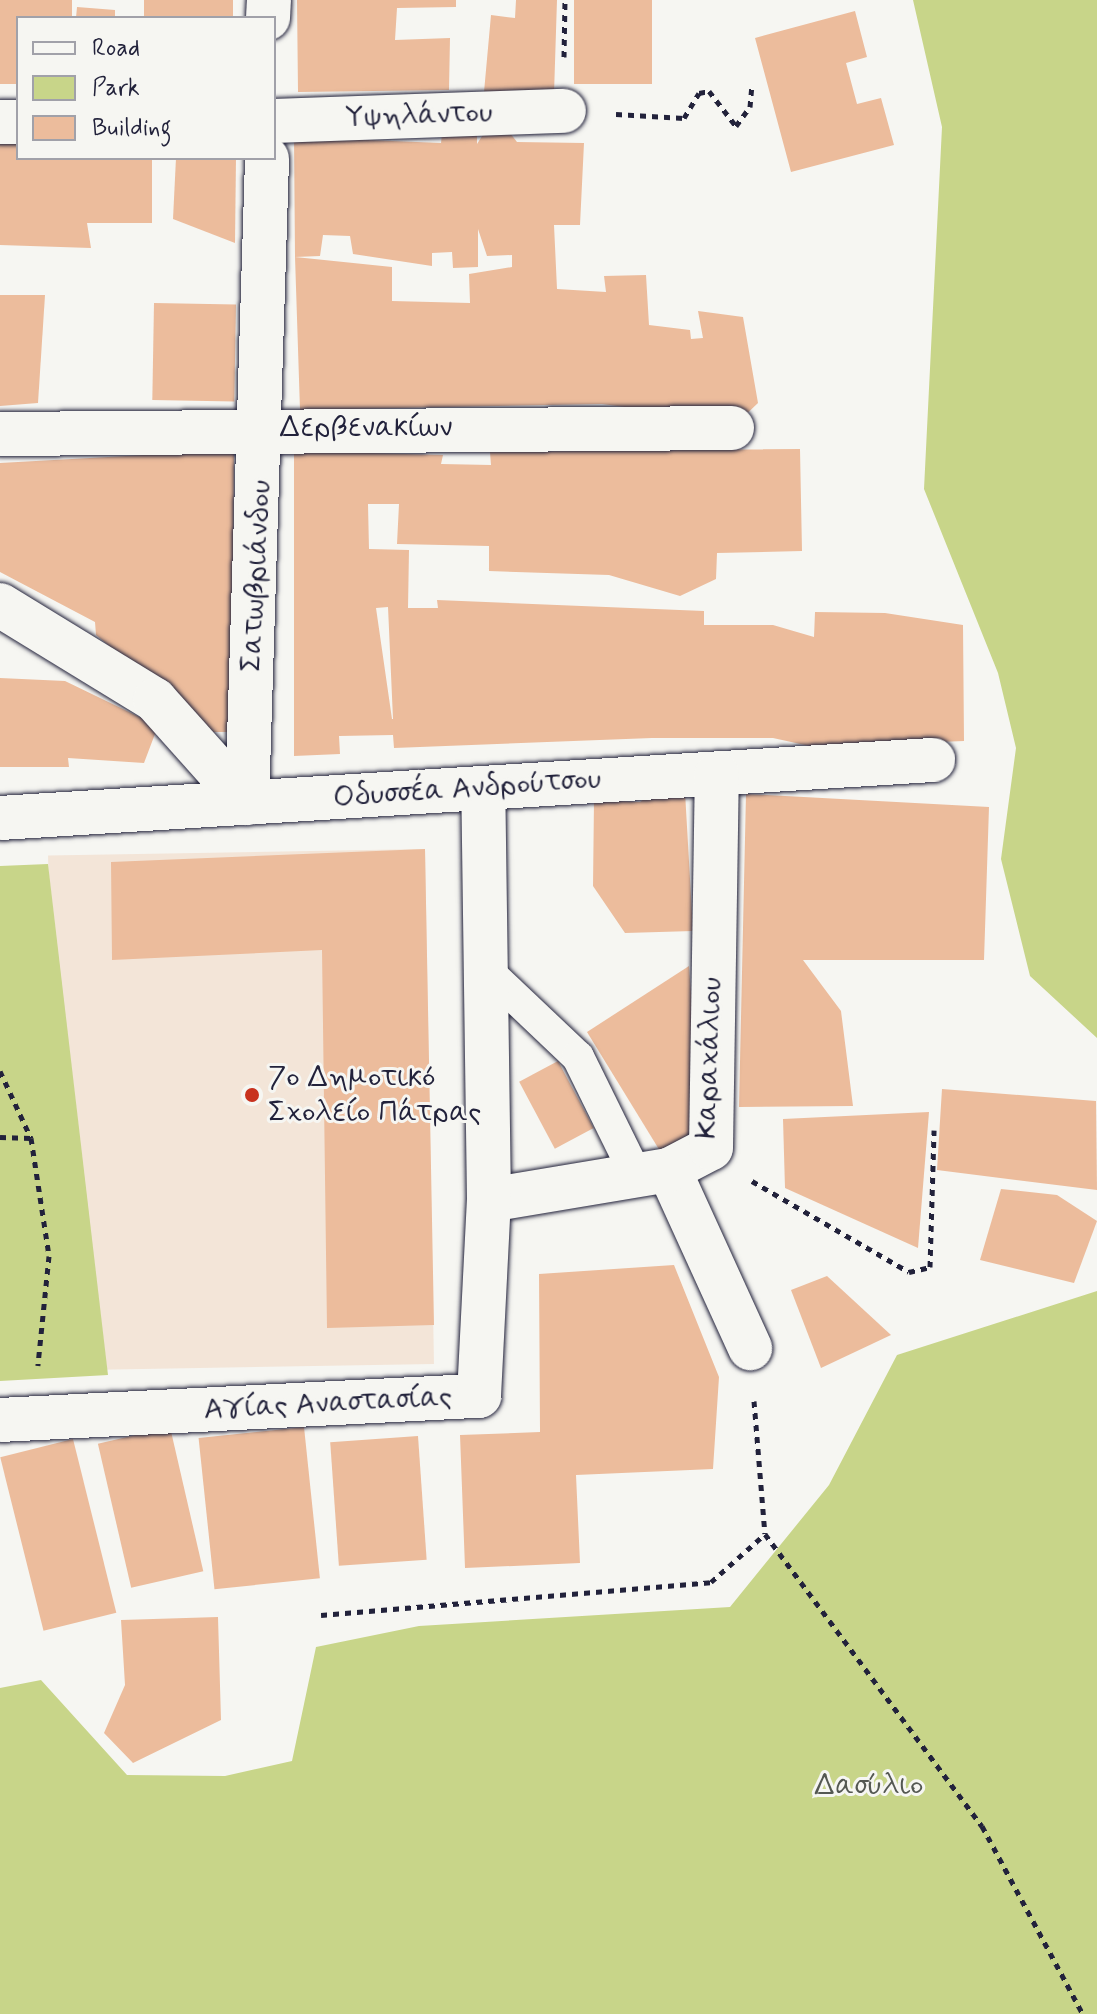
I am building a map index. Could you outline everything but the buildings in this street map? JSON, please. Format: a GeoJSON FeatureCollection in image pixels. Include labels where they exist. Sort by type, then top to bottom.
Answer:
{"type":"FeatureCollection","features":[{"type":"Feature","properties":{"kind":"street","name":"Υψηλάντου"},"geometry":{"type":"LineString","coordinates":[[276,121],[564,111]]}},
{"type":"Feature","properties":{"kind":"street","name":"Σατωβριάνδου"},"geometry":{"type":"LineString","coordinates":[[247,803],[264,428],[267,160]]}},
{"type":"Feature","properties":{"kind":"street","name":"Δερβενακίων"},"geometry":{"type":"LineString","coordinates":[[0,434],[264,428],[732,428]]}},
{"type":"Feature","properties":{"kind":"street"},"geometry":{"type":"LineString","coordinates":[[0,605],[155,700],[247,803]]}},
{"type":"Feature","properties":{"kind":"street","name":"Οδυσσέα Ανδρούτσου"},"geometry":{"type":"LineString","coordinates":[[0,818],[933,760]]}},
{"type":"Feature","properties":{"kind":"street","name":"Καραχάλιου"},"geometry":{"type":"LineString","coordinates":[[717,774],[711,1148],[652,1172],[750,1348]]}},
{"type":"Feature","properties":{"kind":"street","name":"Αγίας Αναστασίας"},"geometry":{"type":"LineString","coordinates":[[15,1419],[479,1396],[489,1200],[482,966],[483,788]]}},
{"type":"Feature","properties":{"kind":"street"},"geometry":{"type":"LineString","coordinates":[[489,1200],[652,1172]]}},
{"type":"Feature","properties":{"kind":"lane"},"geometry":{"type":"LineString","coordinates":[[482,966],[578,1057],[652,1172]]}},
{"type":"Feature","properties":{"kind":"path"},"geometry":{"type":"LineString","coordinates":[[667,118],[689,115],[699,93],[709,91],[736,126],[750,107],[752,86]]}},
{"type":"Feature","properties":{"kind":"path"},"geometry":{"type":"LineString","coordinates":[[0,1071],[31,1138],[49,1256],[15,1419]]}},
{"type":"Feature","properties":{"kind":"path"},"geometry":{"type":"LineString","coordinates":[[711,1148],[752,1182],[909,1272],[930,1267],[934,1130]]}},
{"type":"Feature","properties":{"kind":"path"},"geometry":{"type":"LineString","coordinates":[[0,1137],[31,1138]]}},
{"type":"Feature","properties":{"kind":"path"},"geometry":{"type":"LineString","coordinates":[[750,1348],[765,1534],[982,1826],[1083,2014]]}},
{"type":"Feature","properties":{"kind":"path"},"geometry":{"type":"LineString","coordinates":[[321,1615],[711,1582],[765,1534]]}},
{"type":"Feature","properties":{"kind":"shaded area","name":"7ο Δημοτικό Σχολείο Πάτρας"},"geometry":{"type":"Polygon","coordinates":[[[425,849],[434,1364],[57,1371],[48,856],[425,849]]]}},
{"type":"Feature","properties":{"kind":"green space"},"geometry":{"type":"Polygon","coordinates":[[[913,0],[1097,0],[1097,1038],[1030,976],[1001,859],[1016,748],[998,673],[924,489],[942,127],[913,0]]]}},
{"type":"Feature","properties":{"kind":"green space"},"geometry":{"type":"Polygon","coordinates":[[[48,864],[108,1375],[0,1381],[0,866],[48,864]]]}},
{"type":"Feature","properties":{"kind":"green space","name":"Δασύλιο"},"geometry":{"type":"Polygon","coordinates":[[[1097,1291],[1097,2014],[0,2014],[0,1688],[41,1680],[127,1775],[225,1776],[292,1761],[316,1647],[419,1626],[730,1607],[829,1485],[897,1355],[1097,1291]]]}},
{"type":"Feature","properties":{"kind":"place","name":"7ο Δημοτικό Σχολείο Πάτρας"},"geometry":{"type":"Point","coordinates":[252,1095]}}]}
